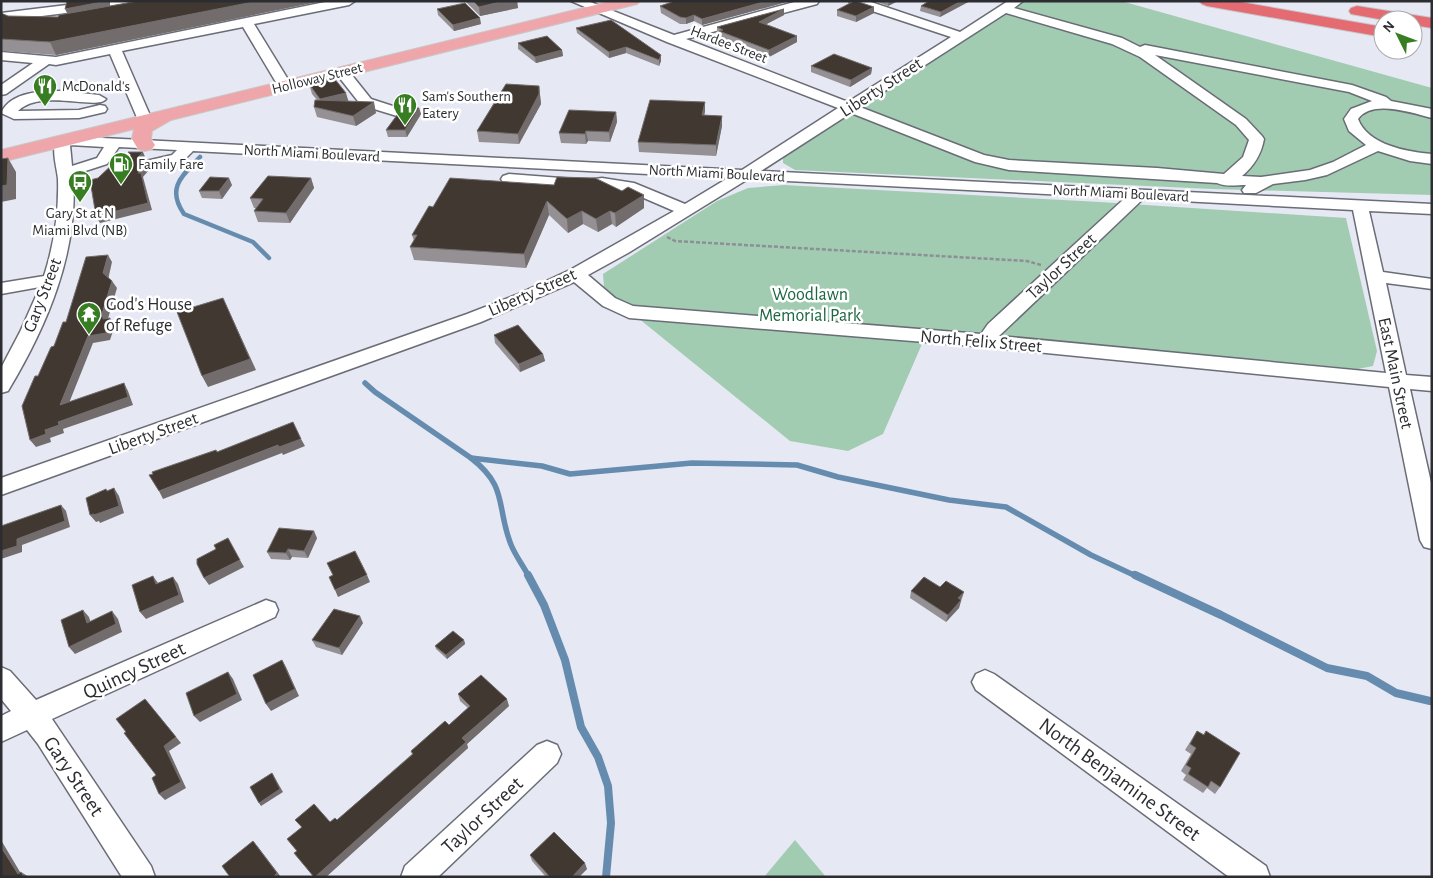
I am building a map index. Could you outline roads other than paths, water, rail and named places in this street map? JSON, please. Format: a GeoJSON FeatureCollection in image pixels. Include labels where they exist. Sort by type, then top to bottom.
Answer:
{"type":"FeatureCollection","features":[{"type":"Feature","properties":{"kind":"highway"},"geometry":{"type":"LineString","coordinates":[[1207,1],[1373,30]]}},
{"type":"Feature","properties":{"kind":"highway"},"geometry":{"type":"LineString","coordinates":[[1240,1],[1373,21]]}},
{"type":"Feature","properties":{"kind":"highway"},"geometry":{"type":"LineString","coordinates":[[1389,1],[1432,8]]}},
{"type":"Feature","properties":{"kind":"highway"},"geometry":{"type":"LineString","coordinates":[[1337,8],[1432,23]]}},
{"type":"Feature","properties":{"kind":"main road","name":"Holloway Street"},"geometry":{"type":"LineString","coordinates":[[1,156],[632,1]]}},
{"type":"Feature","properties":{"kind":"main road"},"geometry":{"type":"LineString","coordinates":[[145,145],[140,137],[140,133],[147,126],[164,116]]}},
{"type":"Feature","properties":{"kind":"main road","name":"North Miami Boulevard"},"geometry":{"type":"LineString","coordinates":[[1,139],[64,140]]}},
{"type":"Feature","properties":{"kind":"street"},"geometry":{"type":"LineString","coordinates":[[1,56],[56,61],[349,1]]}},
{"type":"Feature","properties":{"kind":"street","name":"Hardee Street"},"geometry":{"type":"LineString","coordinates":[[577,1],[980,159],[1009,165],[1228,178],[1260,182],[1277,178],[1312,175],[1338,166],[1378,145]]}},
{"type":"Feature","properties":{"kind":"street"},"geometry":{"type":"LineString","coordinates":[[672,39],[812,1]]}},
{"type":"Feature","properties":{"kind":"street"},"geometry":{"type":"LineString","coordinates":[[855,1],[960,36]]}},
{"type":"Feature","properties":{"kind":"street","name":"Liberty Street"},"geometry":{"type":"LineString","coordinates":[[1,487],[474,318],[522,299],[576,274],[622,249],[686,210],[1017,1]]}},
{"type":"Feature","properties":{"kind":"street"},"geometry":{"type":"LineString","coordinates":[[1,18],[14,16],[14,22],[39,18],[61,22],[134,6]]}},
{"type":"Feature","properties":{"kind":"street"},"geometry":{"type":"LineString","coordinates":[[1004,9],[1127,45],[1352,89],[1382,100],[1386,105]]}},
{"type":"Feature","properties":{"kind":"street"},"geometry":{"type":"LineString","coordinates":[[246,22],[285,86]]}},
{"type":"Feature","properties":{"kind":"street"},"geometry":{"type":"LineString","coordinates":[[1127,45],[1158,62],[1251,131],[1257,139],[1253,156],[1247,164],[1212,189],[1210,198]]}},
{"type":"Feature","properties":{"kind":"street"},"geometry":{"type":"LineString","coordinates":[[115,49],[145,120]]}},
{"type":"Feature","properties":{"kind":"street"},"geometry":{"type":"LineString","coordinates":[[1,91],[46,60]]}},
{"type":"Feature","properties":{"kind":"street"},"geometry":{"type":"LineString","coordinates":[[342,72],[366,102],[397,112]]}},
{"type":"Feature","properties":{"kind":"street"},"geometry":{"type":"LineString","coordinates":[[37,96],[100,104],[79,114],[14,115],[8,112],[12,107],[37,96]]}},
{"type":"Feature","properties":{"kind":"street"},"geometry":{"type":"LineString","coordinates":[[1432,114],[1412,108],[1386,105],[1365,108],[1355,112],[1351,119],[1356,130],[1378,145],[1403,154],[1432,158]]}},
{"type":"Feature","properties":{"kind":"street","name":"North Miami Boulevard"},"geometry":{"type":"LineString","coordinates":[[64,140],[189,148],[1432,208]]}},
{"type":"Feature","properties":{"kind":"street","name":"Gary Street"},"geometry":{"type":"LineString","coordinates":[[1,386],[35,321],[50,280],[62,238],[66,183],[62,150],[64,140]]}},
{"type":"Feature","properties":{"kind":"street"},"geometry":{"type":"LineString","coordinates":[[65,173],[109,162],[114,144]]}},
{"type":"Feature","properties":{"kind":"street"},"geometry":{"type":"LineString","coordinates":[[152,164],[177,159],[189,148]]}},
{"type":"Feature","properties":{"kind":"street"},"geometry":{"type":"LineString","coordinates":[[602,183],[609,168]]}},
{"type":"Feature","properties":{"kind":"street"},"geometry":{"type":"LineString","coordinates":[[637,189],[644,170]]}},
{"type":"Feature","properties":{"kind":"street"},"geometry":{"type":"LineString","coordinates":[[509,179],[587,185],[602,183],[637,189],[686,210]]}},
{"type":"Feature","properties":{"kind":"street"},"geometry":{"type":"LineString","coordinates":[[1252,200],[1250,189],[1260,182]]}},
{"type":"Feature","properties":{"kind":"street","name":"Taylor Street"},"geometry":{"type":"LineString","coordinates":[[986,341],[995,328],[1139,194]]}},
{"type":"Feature","properties":{"kind":"street","name":"East Main Street"},"geometry":{"type":"LineString","coordinates":[[1360,205],[1397,381],[1427,491],[1432,540]]}},
{"type":"Feature","properties":{"kind":"street","name":"North Felix Street"},"geometry":{"type":"LineString","coordinates":[[576,274],[609,302],[629,312],[986,341],[1432,384]]}},
{"type":"Feature","properties":{"kind":"street"},"geometry":{"type":"LineString","coordinates":[[1375,276],[1432,284]]}},
{"type":"Feature","properties":{"kind":"street"},"geometry":{"type":"LineString","coordinates":[[1,288],[50,280]]}},
{"type":"Feature","properties":{"kind":"street","name":"Quincy Street"},"geometry":{"type":"LineString","coordinates":[[1,729],[266,610]]}},
{"type":"Feature","properties":{"kind":"street","name":"Gary Street"},"geometry":{"type":"LineString","coordinates":[[1,679],[33,716],[140,877]]}},
{"type":"Feature","properties":{"kind":"street","name":"North Benjamine Street"},"geometry":{"type":"LineString","coordinates":[[985,682],[1255,877]]}},
{"type":"Feature","properties":{"kind":"street","name":"Taylor Street"},"geometry":{"type":"LineString","coordinates":[[416,877],[547,754]]}},
{"type":"Feature","properties":{"kind":"waterway"},"geometry":{"type":"LineString","coordinates":[[200,157],[187,170],[178,183],[176,190],[176,197],[184,214],[253,242],[269,258]]}},
{"type":"Feature","properties":{"kind":"waterway"},"geometry":{"type":"LineString","coordinates":[[365,383],[375,392],[471,458]]}},
{"type":"Feature","properties":{"kind":"waterway"},"geometry":{"type":"LineString","coordinates":[[471,458],[542,466],[570,474],[692,463],[797,465],[838,477],[949,500],[1006,507],[1091,555],[1138,577]]}},
{"type":"Feature","properties":{"kind":"waterway"},"geometry":{"type":"LineString","coordinates":[[471,458],[483,468],[496,487],[510,542],[529,577]]}},
{"type":"Feature","properties":{"kind":"waterway"},"geometry":{"type":"LineString","coordinates":[[528,575],[544,605],[565,660],[581,727],[598,757],[608,786],[611,823],[606,877]]}},
{"type":"Feature","properties":{"kind":"waterway"},"geometry":{"type":"LineString","coordinates":[[1135,575],[1327,668],[1367,676],[1396,693],[1430,701]]}},
{"type":"Feature","properties":{"kind":"place","name":"McDonald's"},"geometry":{"type":"Point","coordinates":[45,107]}},
{"type":"Feature","properties":{"kind":"place","name":"Sam's Southern Eatery"},"geometry":{"type":"Point","coordinates":[405,126]}},
{"type":"Feature","properties":{"kind":"place","name":"Family Fare"},"geometry":{"type":"Point","coordinates":[121,185]}},
{"type":"Feature","properties":{"kind":"place","name":"Gary St at N Miami Blvd (NB)"},"geometry":{"type":"Point","coordinates":[80,203]}},
{"type":"Feature","properties":{"kind":"place","name":"God's House of Refuge"},"geometry":{"type":"Point","coordinates":[89,335]}},
{"type":"Feature","properties":{"kind":"park label","name":"Woodlawn Memorial Park"},"geometry":{"type":"Point","coordinates":[810,304]}}]}
